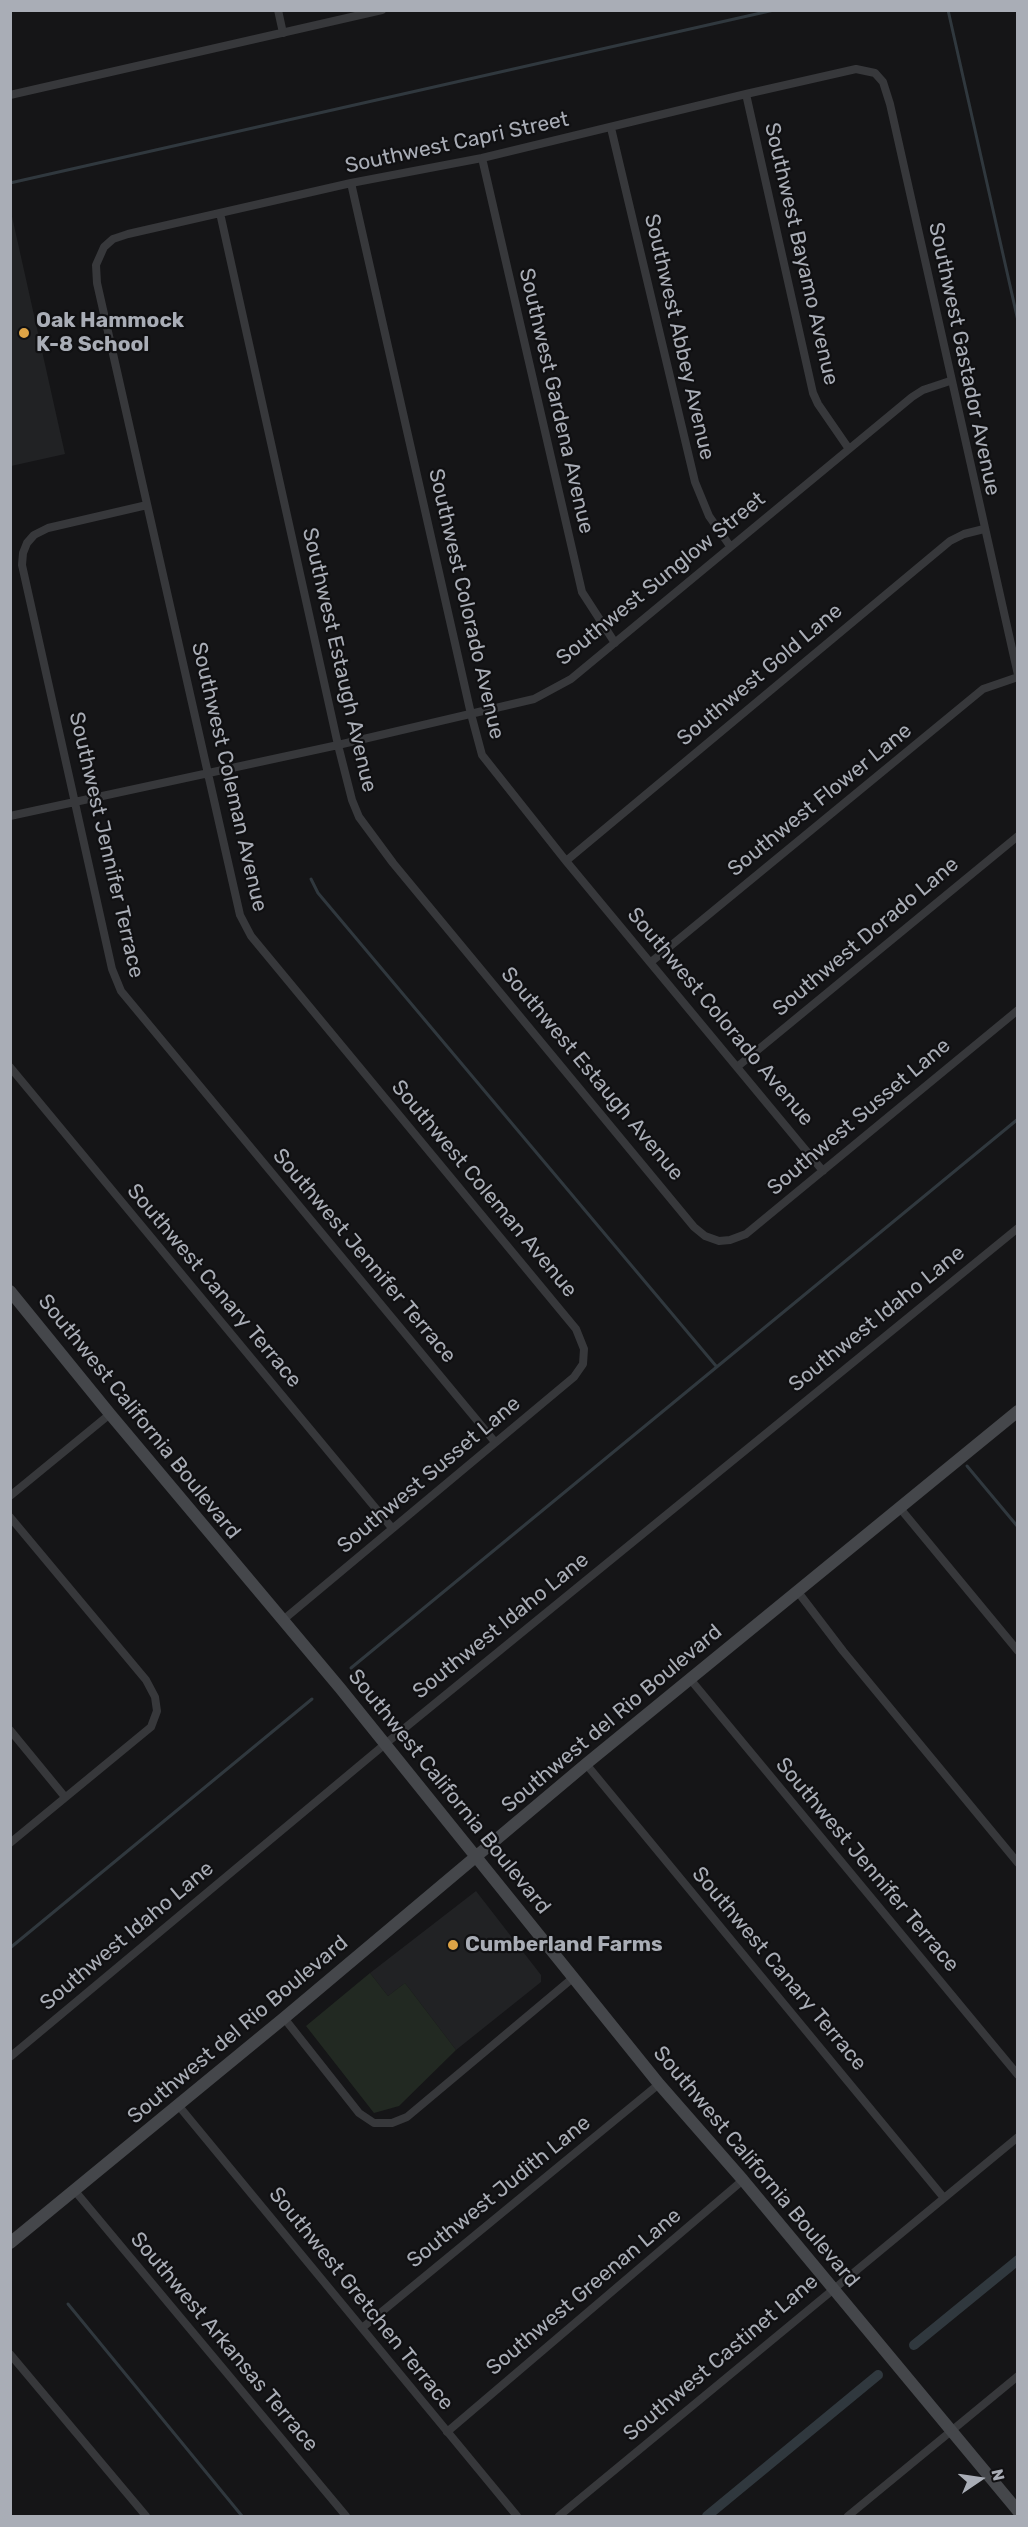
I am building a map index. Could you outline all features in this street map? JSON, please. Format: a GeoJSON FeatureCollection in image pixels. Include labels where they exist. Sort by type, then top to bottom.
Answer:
{"type":"FeatureCollection","features":[{"type":"Feature","properties":{"kind":"street"},"geometry":{"type":"LineString","coordinates":[[278,10],[283,33]]}},
{"type":"Feature","properties":{"kind":"street"},"geometry":{"type":"LineString","coordinates":[[10,95],[382,10]]}},
{"type":"Feature","properties":{"kind":"street","name":"Southwest Capri Street"},"geometry":{"type":"LineString","coordinates":[[97,283],[97,258],[113,239],[128,234],[351,183],[482,158],[856,69]]}},
{"type":"Feature","properties":{"kind":"street","name":"Southwest Gastador Avenue"},"geometry":{"type":"LineString","coordinates":[[856,69],[875,73],[886,90],[1017,676]]}},
{"type":"Feature","properties":{"kind":"street","name":"Southwest Bayamo Avenue"},"geometry":{"type":"LineString","coordinates":[[746,94],[813,393],[849,449]]}},
{"type":"Feature","properties":{"kind":"street","name":"Southwest Abbey Avenue"},"geometry":{"type":"LineString","coordinates":[[611,128],[695,482],[709,516],[730,546]]}},
{"type":"Feature","properties":{"kind":"street","name":"Southwest Gardena Avenue"},"geometry":{"type":"LineString","coordinates":[[482,158],[582,592],[615,643]]}},
{"type":"Feature","properties":{"kind":"street","name":"Southwest Colorado Avenue"},"geometry":{"type":"LineString","coordinates":[[351,183],[471,714],[483,755],[566,861],[823,1171]]}},
{"type":"Feature","properties":{"kind":"street","name":"Southwest Estaugh Avenue"},"geometry":{"type":"LineString","coordinates":[[220,213],[338,745],[352,800],[359,817],[379,846],[694,1227],[705,1236],[718,1240]]}},
{"type":"Feature","properties":{"kind":"street","name":"Southwest Coleman Avenue"},"geometry":{"type":"LineString","coordinates":[[97,283],[240,915],[251,936],[576,1329],[584,1349]]}},
{"type":"Feature","properties":{"kind":"street","name":"Southwest Sunglow Street"},"geometry":{"type":"LineString","coordinates":[[10,816],[338,745],[534,699],[571,679],[918,393],[950,381]]}},
{"type":"Feature","properties":{"kind":"street","name":"Southwest Jennifer Terrace"},"geometry":{"type":"LineString","coordinates":[[147,505],[48,528],[34,535],[27,543],[22,565],[112,969],[122,991],[495,1442]]}},
{"type":"Feature","properties":{"kind":"street","name":"Southwest Gold Lane"},"geometry":{"type":"LineString","coordinates":[[566,861],[950,541],[964,534],[984,529]]}},
{"type":"Feature","properties":{"kind":"street","name":"Southwest Flower Lane"},"geometry":{"type":"LineString","coordinates":[[651,962],[983,689],[1017,676]]}},
{"type":"Feature","properties":{"kind":"street","name":"Southwest Dorado Lane"},"geometry":{"type":"LineString","coordinates":[[737,1067],[1017,836]]}},
{"type":"Feature","properties":{"kind":"street","name":"Southwest Susset Lane"},"geometry":{"type":"LineString","coordinates":[[718,1240],[730,1240],[746,1234],[1017,1010]]}},
{"type":"Feature","properties":{"kind":"street","name":"Southwest Canary Terrace"},"geometry":{"type":"LineString","coordinates":[[10,1067],[392,1528]]}},
{"type":"Feature","properties":{"kind":"street","name":"Southwest Idaho Lane"},"geometry":{"type":"LineString","coordinates":[[10,2057],[384,1745],[1017,1228]]}},
{"type":"Feature","properties":{"kind":"street","name":"Southwest California Boulevard"},"geometry":{"type":"LineString","coordinates":[[10,1291],[477,1856],[659,2084],[743,2180],[1017,2511]]}},
{"type":"Feature","properties":{"kind":"street","name":"Southwest Susset Lane"},"geometry":{"type":"LineString","coordinates":[[283,1620],[574,1377],[583,1364],[584,1349]]}},
{"type":"Feature","properties":{"kind":"street","name":"Southwest del Rio Boulevard"},"geometry":{"type":"LineString","coordinates":[[10,2243],[284,2018],[586,1764],[1017,1411]]}},
{"type":"Feature","properties":{"kind":"street"},"geometry":{"type":"LineString","coordinates":[[10,1496],[110,1414]]}},
{"type":"Feature","properties":{"kind":"street"},"geometry":{"type":"LineString","coordinates":[[899,1507],[1017,1651]]}},
{"type":"Feature","properties":{"kind":"street"},"geometry":{"type":"LineString","coordinates":[[10,1516],[146,1680],[155,1697],[157,1711],[151,1727],[10,1843]]}},
{"type":"Feature","properties":{"kind":"street"},"geometry":{"type":"LineString","coordinates":[[798,1592],[843,1651],[1017,1863]]}},
{"type":"Feature","properties":{"kind":"street","name":"Southwest Jennifer Terrace"},"geometry":{"type":"LineString","coordinates":[[690,1679],[1017,2074]]}},
{"type":"Feature","properties":{"kind":"street"},"geometry":{"type":"LineString","coordinates":[[10,1730],[65,1797]]}},
{"type":"Feature","properties":{"kind":"street","name":"Southwest Canary Terrace"},"geometry":{"type":"LineString","coordinates":[[586,1764],[944,2198]]}},
{"type":"Feature","properties":{"kind":"street"},"geometry":{"type":"LineString","coordinates":[[284,2018],[359,2113],[375,2123],[392,2123],[407,2117],[574,1977]]}},
{"type":"Feature","properties":{"kind":"street","name":"Southwest Judith Lane"},"geometry":{"type":"LineString","coordinates":[[362,2328],[659,2084]]}},
{"type":"Feature","properties":{"kind":"street","name":"Southwest Gretchen Terrace"},"geometry":{"type":"LineString","coordinates":[[178,2105],[517,2517]]}},
{"type":"Feature","properties":{"kind":"street","name":"Southwest Castinet Lane"},"geometry":{"type":"LineString","coordinates":[[559,2517],[1017,2137]]}},
{"type":"Feature","properties":{"kind":"street","name":"Southwest Greenan Lane"},"geometry":{"type":"LineString","coordinates":[[447,2432],[743,2180]]}},
{"type":"Feature","properties":{"kind":"street","name":"Southwest Arkansas Terrace"},"geometry":{"type":"LineString","coordinates":[[75,2191],[346,2517]]}},
{"type":"Feature","properties":{"kind":"street"},"geometry":{"type":"LineString","coordinates":[[10,2354],[146,2517]]}},
{"type":"Feature","properties":{"kind":"street"},"geometry":{"type":"LineString","coordinates":[[848,2517],[1017,2376]]}},
{"type":"Feature","properties":{"kind":"shaded area","name":"Oak Hammock K-8 School"},"geometry":{"type":"Polygon","coordinates":[[[11,212],[65,454],[10,466],[11,212]]]}},
{"type":"Feature","properties":{"kind":"shaded area"},"geometry":{"type":"Polygon","coordinates":[[[476,1891],[541,1975],[541,1982],[456,2050],[405,1983],[388,1996],[370,1973],[476,1891]]]}},
{"type":"Feature","properties":{"kind":"shaded area"},"geometry":{"type":"Polygon","coordinates":[[[370,1973],[388,1996],[405,1983],[456,2050],[399,2106],[374,2113],[306,2026],[370,1973]]]}},
{"type":"Feature","properties":{"kind":"waterway"},"geometry":{"type":"LineString","coordinates":[[10,183],[774,10]]}},
{"type":"Feature","properties":{"kind":"waterway"},"geometry":{"type":"LineString","coordinates":[[948,10],[1018,321]]}},
{"type":"Feature","properties":{"kind":"waterway"},"geometry":{"type":"LineString","coordinates":[[311,879],[318,893],[716,1366]]}},
{"type":"Feature","properties":{"kind":"waterway"},"geometry":{"type":"LineString","coordinates":[[351,1668],[1018,1119]]}},
{"type":"Feature","properties":{"kind":"waterway"},"geometry":{"type":"LineString","coordinates":[[967,1466],[1018,1527]]}},
{"type":"Feature","properties":{"kind":"waterway"},"geometry":{"type":"LineString","coordinates":[[10,1948],[312,1699]]}},
{"type":"Feature","properties":{"kind":"waterway"},"geometry":{"type":"LineString","coordinates":[[914,2345],[1018,2260]]}},
{"type":"Feature","properties":{"kind":"waterway"},"geometry":{"type":"LineString","coordinates":[[68,2304],[242,2516]]}},
{"type":"Feature","properties":{"kind":"waterway"},"geometry":{"type":"LineString","coordinates":[[707,2516],[878,2375]]}},
{"type":"Feature","properties":{"kind":"place","name":"Oak Hammock K-8 School"},"geometry":{"type":"Point","coordinates":[24,333]}},
{"type":"Feature","properties":{"kind":"place","name":"Cumberland Farms"},"geometry":{"type":"Point","coordinates":[453,1945]}}]}
